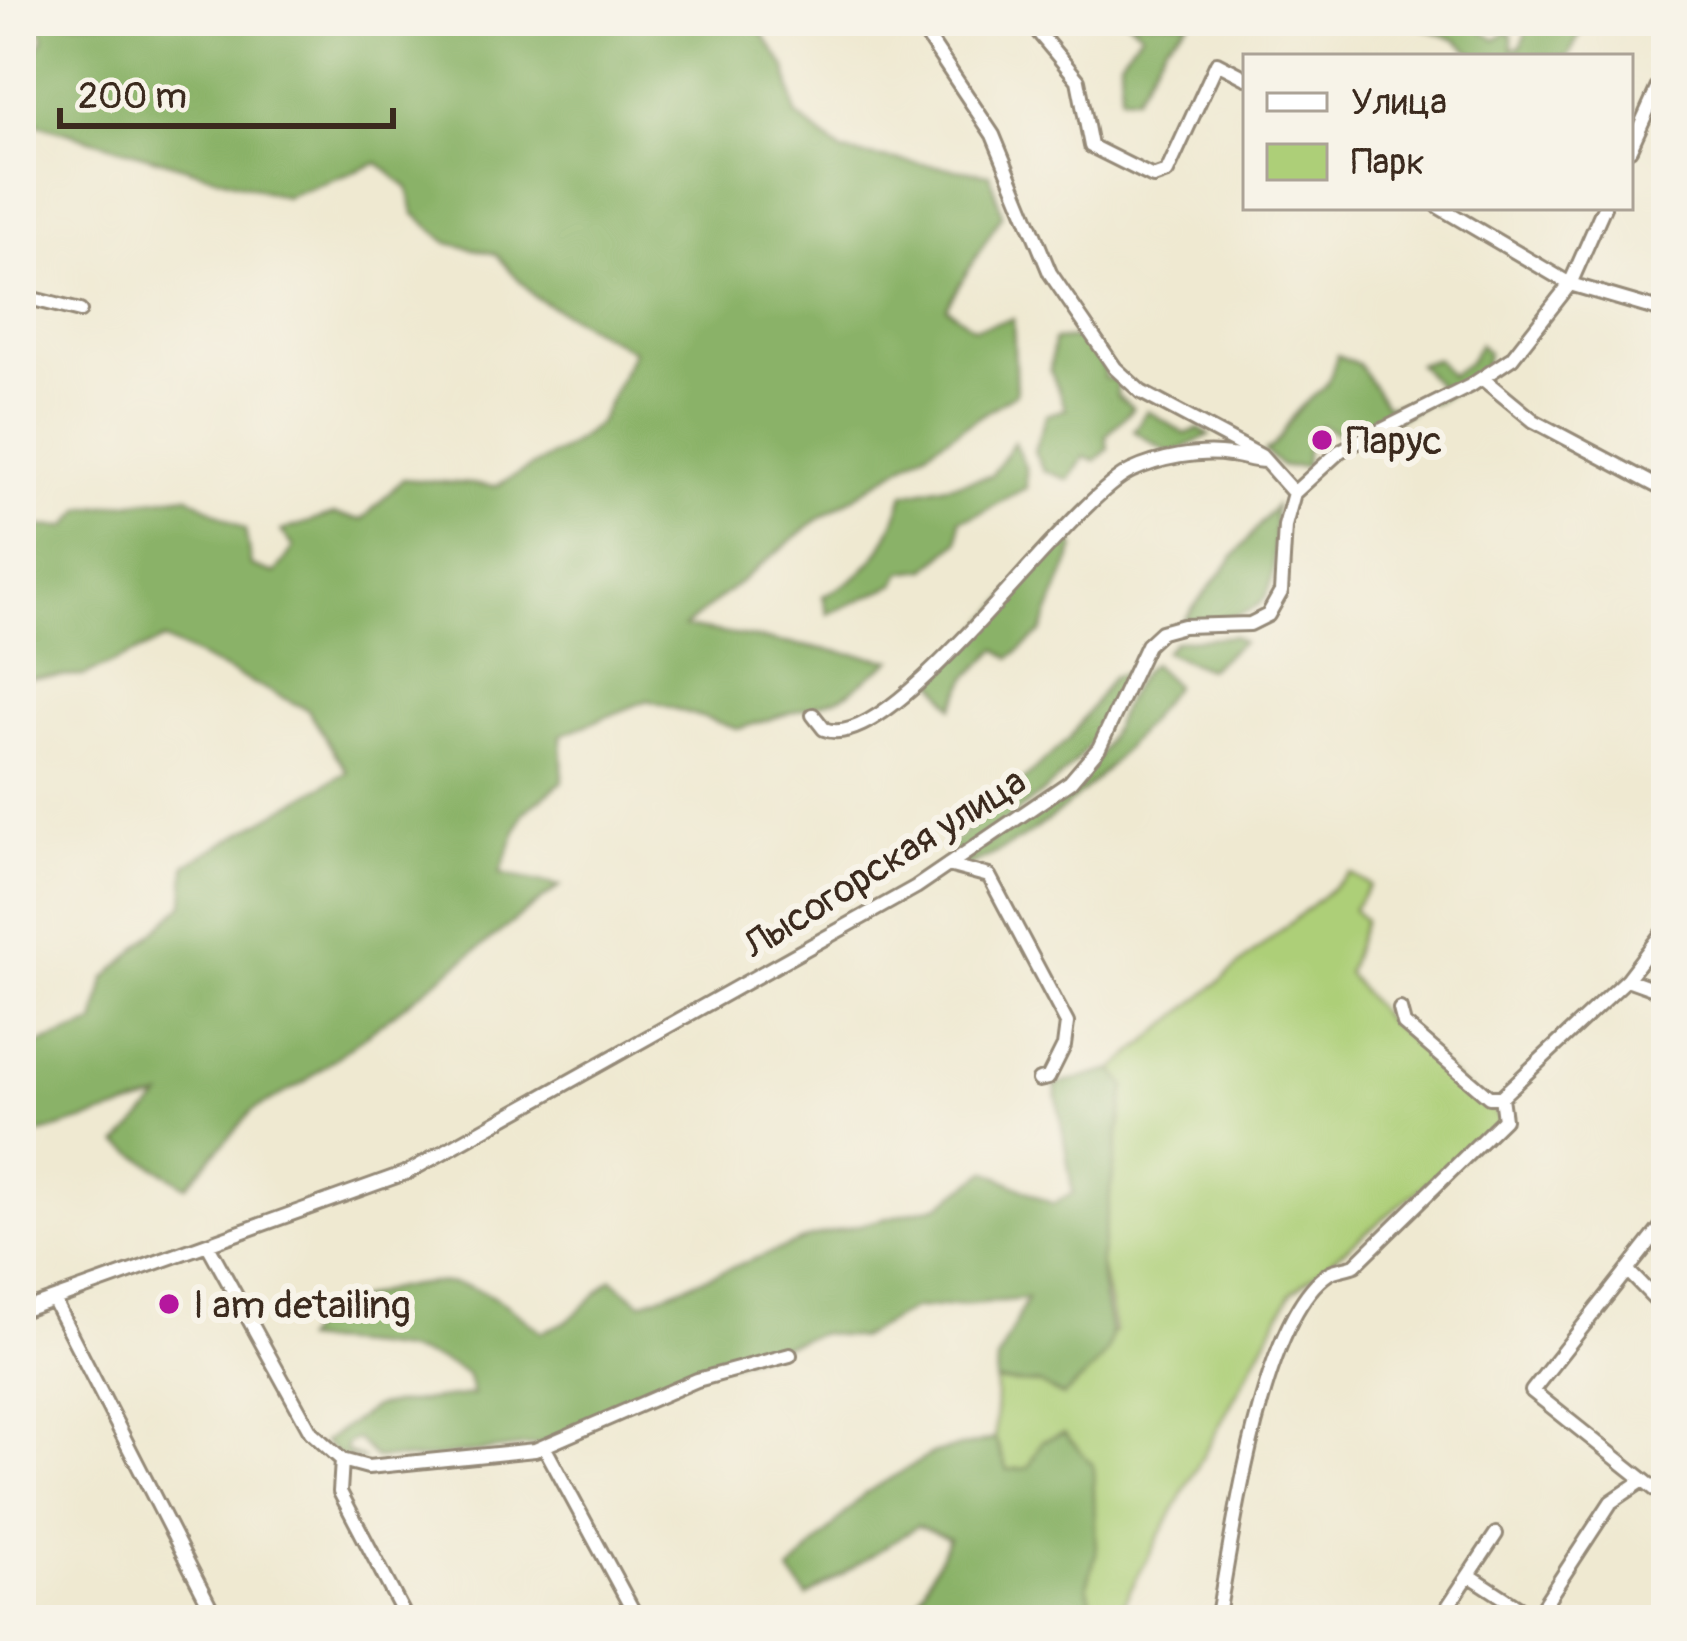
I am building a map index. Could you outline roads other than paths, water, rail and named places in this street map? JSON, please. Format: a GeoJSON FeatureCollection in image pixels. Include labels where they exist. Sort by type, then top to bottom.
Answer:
{"type":"FeatureCollection","features":[{"type":"Feature","properties":{"kind":"street"},"geometry":{"type":"LineString","coordinates":[[917,21],[992,135],[1050,273],[1115,368],[1141,392],[1260,456],[1294,494],[1340,451],[1484,379],[1532,338],[1570,284],[1603,210]]}},
{"type":"Feature","properties":{"kind":"street"},"geometry":{"type":"LineString","coordinates":[[1029,21],[1078,80],[1090,146],[1153,177],[1167,172],[1217,63],[1243,76]]}},
{"type":"Feature","properties":{"kind":"street"},"geometry":{"type":"LineString","coordinates":[[1633,143],[1662,87],[1666,69]]}},
{"type":"Feature","properties":{"kind":"street"},"geometry":{"type":"LineString","coordinates":[[1444,210],[1570,284],[1666,312]]}},
{"type":"Feature","properties":{"kind":"street"},"geometry":{"type":"LineString","coordinates":[[21,296],[80,311]]}},
{"type":"Feature","properties":{"kind":"street"},"geometry":{"type":"LineString","coordinates":[[1484,379],[1534,421],[1666,491]]}},
{"type":"Feature","properties":{"kind":"street"},"geometry":{"type":"LineString","coordinates":[[813,716],[824,729],[846,731],[924,681],[1003,601],[1076,511],[1132,470],[1199,454],[1260,456]]}},
{"type":"Feature","properties":{"kind":"street","name":"Лысогорская улица"},"geometry":{"type":"LineString","coordinates":[[21,1311],[390,1179],[482,1134],[948,865],[1070,782],[1099,748],[1132,669],[1161,632],[1183,626],[1250,624],[1268,615],[1281,592],[1285,526],[1294,494]]}},
{"type":"Feature","properties":{"kind":"street"},"geometry":{"type":"LineString","coordinates":[[948,865],[988,876],[1067,1023],[1064,1046],[1048,1078],[1039,1080]]}},
{"type":"Feature","properties":{"kind":"street"},"geometry":{"type":"LineString","coordinates":[[1400,1010],[1404,1024],[1489,1096],[1502,1097],[1627,979],[1666,928]]}},
{"type":"Feature","properties":{"kind":"street"},"geometry":{"type":"LineString","coordinates":[[1627,979],[1666,993]]}},
{"type":"Feature","properties":{"kind":"street"},"geometry":{"type":"LineString","coordinates":[[1217,1620],[1228,1535],[1274,1358],[1291,1319],[1328,1273],[1355,1265],[1504,1118],[1502,1097]]}},
{"type":"Feature","properties":{"kind":"street"},"geometry":{"type":"LineString","coordinates":[[1666,1221],[1532,1391],[1666,1498]]}},
{"type":"Feature","properties":{"kind":"street"},"geometry":{"type":"LineString","coordinates":[[209,1247],[311,1432],[342,1460],[368,1466],[415,1466],[545,1448],[697,1380],[790,1355]]}},
{"type":"Feature","properties":{"kind":"street"},"geometry":{"type":"LineString","coordinates":[[1628,1271],[1666,1310]]}},
{"type":"Feature","properties":{"kind":"street"},"geometry":{"type":"LineString","coordinates":[[54,1300],[217,1620]]}},
{"type":"Feature","properties":{"kind":"street"},"geometry":{"type":"LineString","coordinates":[[545,1448],[638,1620]]}},
{"type":"Feature","properties":{"kind":"street"},"geometry":{"type":"LineString","coordinates":[[342,1460],[340,1492],[407,1620]]}},
{"type":"Feature","properties":{"kind":"street"},"geometry":{"type":"LineString","coordinates":[[1469,1575],[1535,1619],[1611,1502],[1642,1481]]}},
{"type":"Feature","properties":{"kind":"street"},"geometry":{"type":"LineString","coordinates":[[1439,1620],[1496,1534]]}},
{"type":"Feature","properties":{"kind":"place","name":"Парус"},"geometry":{"type":"Point","coordinates":[1322,440]}},
{"type":"Feature","properties":{"kind":"place","name":"I am detailing"},"geometry":{"type":"Point","coordinates":[169,1304]}}]}
